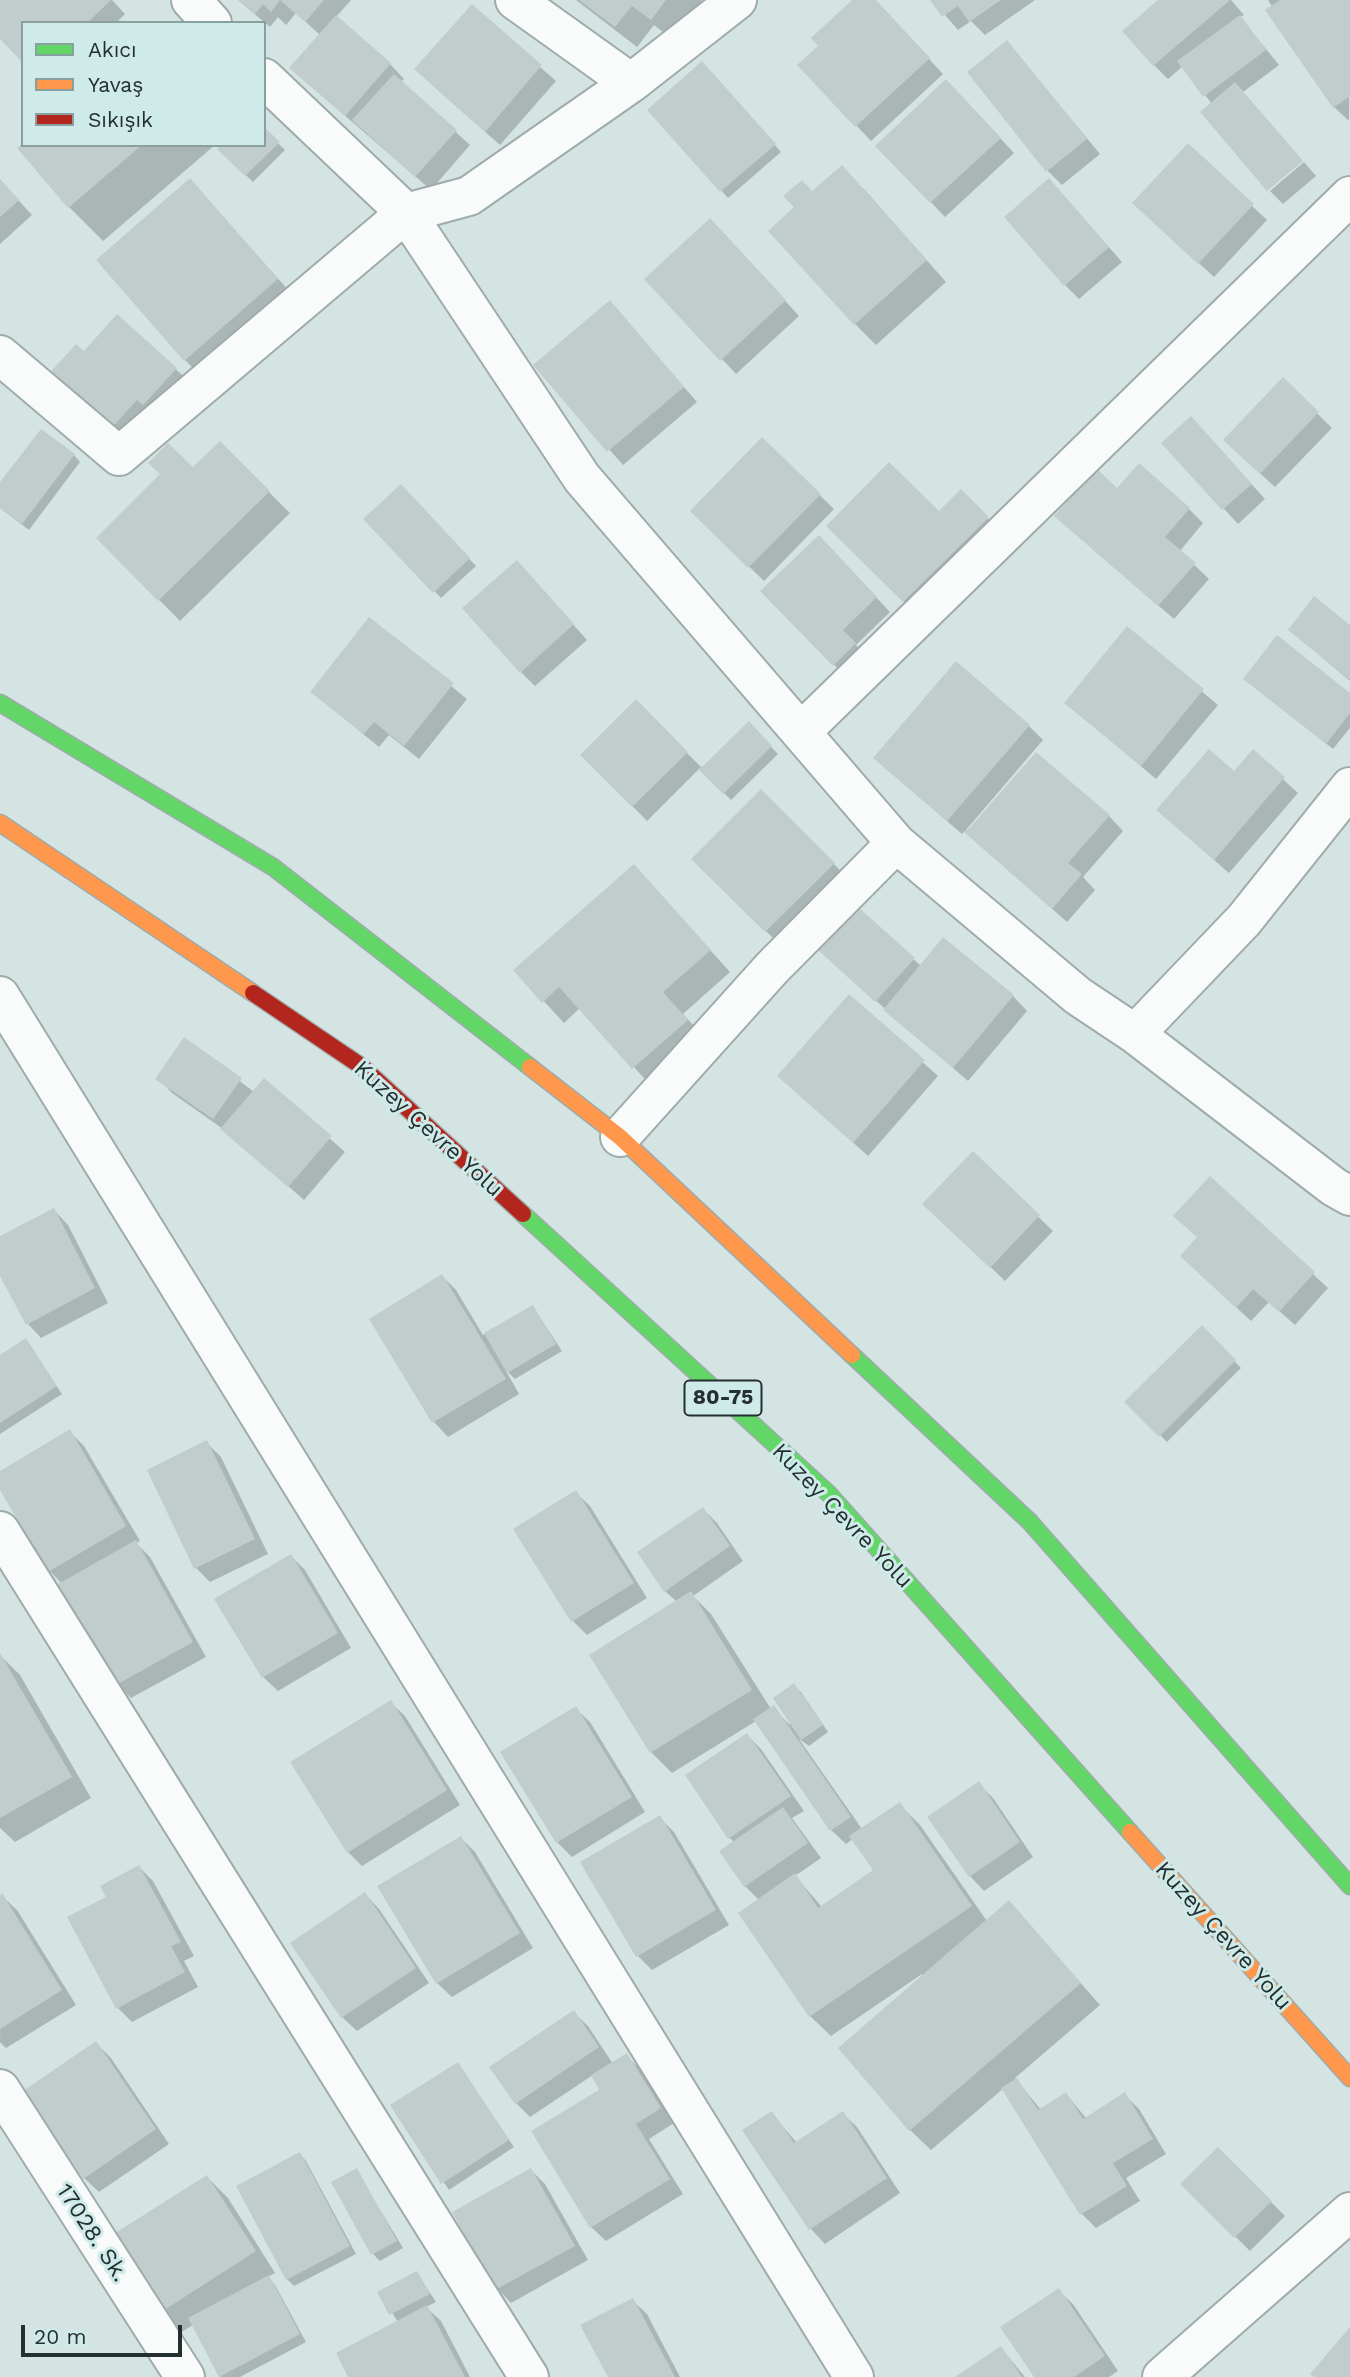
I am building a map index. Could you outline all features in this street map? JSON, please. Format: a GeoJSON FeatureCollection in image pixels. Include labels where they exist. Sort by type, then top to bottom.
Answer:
{"type":"FeatureCollection","features":[{"type":"Feature","properties":{"kind":"highway"},"geometry":{"type":"LineString","coordinates":[[0,703],[273,867],[620,1137],[1030,1522],[1350,1886]]}},
{"type":"Feature","properties":{"kind":"highway","name":"Kuzey Çevre Yolu"},"geometry":{"type":"LineString","coordinates":[[0,822],[361,1066],[829,1494],[1350,2078]]}},
{"type":"Feature","properties":{"kind":"street"},"geometry":{"type":"LineString","coordinates":[[191,0],[210,21]]}},
{"type":"Feature","properties":{"kind":"street"},"geometry":{"type":"LineString","coordinates":[[515,0],[631,83]]}},
{"type":"Feature","properties":{"kind":"street"},"geometry":{"type":"LineString","coordinates":[[0,355],[120,456],[406,214],[469,196],[631,83],[737,0]]}},
{"type":"Feature","properties":{"kind":"street"},"geometry":{"type":"LineString","coordinates":[[266,80],[406,214],[582,478],[896,843],[1078,996],[1135,1034],[1334,1187],[1350,1196]]}},
{"type":"Feature","properties":{"kind":"street"},"geometry":{"type":"LineString","coordinates":[[802,731],[1350,196]]}},
{"type":"Feature","properties":{"kind":"street"},"geometry":{"type":"LineString","coordinates":[[1135,1034],[1244,920],[1350,787]]}},
{"type":"Feature","properties":{"kind":"street"},"geometry":{"type":"LineString","coordinates":[[620,1137],[772,968],[896,843]]}},
{"type":"Feature","properties":{"kind":"street"},"geometry":{"type":"LineString","coordinates":[[0,996],[854,2377]]}},
{"type":"Feature","properties":{"kind":"street"},"geometry":{"type":"LineString","coordinates":[[0,1531],[529,2377]]}},
{"type":"Feature","properties":{"kind":"street","name":"17028. Sk."},"geometry":{"type":"LineString","coordinates":[[0,2089],[185,2377]]}},
{"type":"Feature","properties":{"kind":"street"},"geometry":{"type":"LineString","coordinates":[[1162,2377],[1350,2212]]}},
{"type":"Feature","properties":{"kind":"building"},"geometry":{"type":"Polygon","coordinates":[[[0,0],[111,0],[89,21],[21,21],[21,61],[0,39],[0,0]]]}},
{"type":"Feature","properties":{"kind":"building"},"geometry":{"type":"Polygon","coordinates":[[[238,0],[280,0],[271,12],[263,4],[255,14],[238,0]]]}},
{"type":"Feature","properties":{"kind":"building"},"geometry":{"type":"Polygon","coordinates":[[[280,0],[324,0],[305,22],[280,0]]]}},
{"type":"Feature","properties":{"kind":"building"},"geometry":{"type":"Polygon","coordinates":[[[579,0],[666,0],[651,20],[632,6],[615,27],[579,0]]]}},
{"type":"Feature","properties":{"kind":"building"},"geometry":{"type":"Polygon","coordinates":[[[852,0],[876,0],[930,58],[855,127],[797,65],[818,46],[811,38],[852,0]]]}},
{"type":"Feature","properties":{"kind":"building"},"geometry":{"type":"Polygon","coordinates":[[[930,0],[1001,0],[969,22],[958,6],[942,17],[930,0]]]}},
{"type":"Feature","properties":{"kind":"building"},"geometry":{"type":"Polygon","coordinates":[[[1158,0],[1230,0],[1153,66],[1122,31],[1158,0]]]}},
{"type":"Feature","properties":{"kind":"building"},"geometry":{"type":"Polygon","coordinates":[[[1280,0],[1350,0],[1350,96],[1333,108],[1265,10],[1280,0]]]}},
{"type":"Feature","properties":{"kind":"building"},"geometry":{"type":"Polygon","coordinates":[[[472,4],[542,65],[485,132],[414,69],[472,4]]]}},
{"type":"Feature","properties":{"kind":"building"},"geometry":{"type":"Polygon","coordinates":[[[336,15],[391,63],[345,116],[289,68],[336,15]]]}},
{"type":"Feature","properties":{"kind":"building"},"geometry":{"type":"Polygon","coordinates":[[[1240,15],[1266,50],[1203,97],[1177,61],[1240,15]]]}},
{"type":"Feature","properties":{"kind":"building"},"geometry":{"type":"Polygon","coordinates":[[[1007,40],[1087,139],[1046,172],[967,72],[1007,40]]]}},
{"type":"Feature","properties":{"kind":"building"},"geometry":{"type":"Polygon","coordinates":[[[702,61],[776,144],[720,192],[647,110],[702,61]]]}},
{"type":"Feature","properties":{"kind":"building"},"geometry":{"type":"Polygon","coordinates":[[[394,74],[457,130],[415,177],[352,120],[394,74]]]}},
{"type":"Feature","properties":{"kind":"building"},"geometry":{"type":"Polygon","coordinates":[[[946,79],[1001,138],[930,203],[875,146],[946,79]]]}},
{"type":"Feature","properties":{"kind":"building"},"geometry":{"type":"Polygon","coordinates":[[[1235,82],[1303,161],[1267,191],[1200,112],[1235,82]]]}},
{"type":"Feature","properties":{"kind":"building"},"geometry":{"type":"Polygon","coordinates":[[[266,129],[280,142],[245,176],[217,149],[266,147],[266,129]]]}},
{"type":"Feature","properties":{"kind":"building"},"geometry":{"type":"Polygon","coordinates":[[[1188,143],[1254,204],[1198,264],[1132,203],[1188,143]]]}},
{"type":"Feature","properties":{"kind":"building"},"geometry":{"type":"Polygon","coordinates":[[[21,145],[21,147],[140,147],[68,208],[17,148],[21,145]]]}},
{"type":"Feature","properties":{"kind":"building"},"geometry":{"type":"Polygon","coordinates":[[[842,165],[927,260],[854,325],[768,231],[794,207],[783,196],[802,180],[812,191],[842,165]]]}},
{"type":"Feature","properties":{"kind":"building"},"geometry":{"type":"Polygon","coordinates":[[[190,178],[278,279],[184,361],[96,260],[190,178]]]}},
{"type":"Feature","properties":{"kind":"building"},"geometry":{"type":"Polygon","coordinates":[[[1049,178],[1109,247],[1064,286],[1004,217],[1049,178]]]}},
{"type":"Feature","properties":{"kind":"building"},"geometry":{"type":"Polygon","coordinates":[[[0,179],[19,200],[0,217],[0,179]]]}},
{"type":"Feature","properties":{"kind":"building"},"geometry":{"type":"Polygon","coordinates":[[[710,218],[786,300],[720,361],[644,279],[710,218]]]}},
{"type":"Feature","properties":{"kind":"building"},"geometry":{"type":"Polygon","coordinates":[[[610,300],[684,387],[607,452],[533,365],[610,300]]]}},
{"type":"Feature","properties":{"kind":"building"},"geometry":{"type":"Polygon","coordinates":[[[117,314],[177,368],[143,405],[137,400],[107,433],[45,378],[76,344],[84,351],[117,314]]]}},
{"type":"Feature","properties":{"kind":"building"},"geometry":{"type":"Polygon","coordinates":[[[1283,377],[1319,412],[1260,474],[1223,440],[1283,377]]]}},
{"type":"Feature","properties":{"kind":"building"},"geometry":{"type":"Polygon","coordinates":[[[1191,416],[1252,484],[1222,510],[1161,443],[1191,416]]]}},
{"type":"Feature","properties":{"kind":"building"},"geometry":{"type":"Polygon","coordinates":[[[41,429],[75,454],[22,524],[0,508],[0,482],[41,429]]]}},
{"type":"Feature","properties":{"kind":"building"},"geometry":{"type":"Polygon","coordinates":[[[762,437],[821,494],[748,568],[690,511],[762,437]]]}},
{"type":"Feature","properties":{"kind":"building"},"geometry":{"type":"Polygon","coordinates":[[[220,441],[270,491],[158,601],[96,538],[160,474],[148,463],[168,443],[193,467],[220,441]]]}},
{"type":"Feature","properties":{"kind":"building"},"geometry":{"type":"Polygon","coordinates":[[[889,462],[939,511],[961,489],[989,517],[903,602],[826,526],[889,462]]]}},
{"type":"Feature","properties":{"kind":"building"},"geometry":{"type":"Polygon","coordinates":[[[1139,463],[1190,508],[1165,537],[1196,563],[1158,606],[1054,516],[1096,468],[1117,488],[1139,463]]]}},
{"type":"Feature","properties":{"kind":"building"},"geometry":{"type":"Polygon","coordinates":[[[401,484],[470,558],[433,593],[363,519],[401,484]]]}},
{"type":"Feature","properties":{"kind":"building"},"geometry":{"type":"Polygon","coordinates":[[[819,535],[877,597],[843,630],[856,643],[833,666],[760,591],[819,535]]]}},
{"type":"Feature","properties":{"kind":"building"},"geometry":{"type":"Polygon","coordinates":[[[517,560],[574,624],[520,673],[462,608],[517,560]]]}},
{"type":"Feature","properties":{"kind":"building"},"geometry":{"type":"Polygon","coordinates":[[[1314,596],[1350,625],[1350,680],[1288,630],[1314,596]]]}},
{"type":"Feature","properties":{"kind":"building"},"geometry":{"type":"Polygon","coordinates":[[[369,617],[454,683],[404,746],[374,722],[364,734],[310,692],[369,617]]]}},
{"type":"Feature","properties":{"kind":"building"},"geometry":{"type":"Polygon","coordinates":[[[1127,626],[1204,689],[1141,766],[1064,703],[1127,626]]]}},
{"type":"Feature","properties":{"kind":"building"},"geometry":{"type":"Polygon","coordinates":[[[1277,635],[1350,693],[1350,713],[1326,744],[1243,679],[1277,635]]]}},
{"type":"Feature","properties":{"kind":"building"},"geometry":{"type":"Polygon","coordinates":[[[956,661],[1030,725],[947,821],[873,758],[956,661]]]}},
{"type":"Feature","properties":{"kind":"building"},"geometry":{"type":"Polygon","coordinates":[[[636,699],[688,752],[632,807],[580,755],[636,699]]]}},
{"type":"Feature","properties":{"kind":"building"},"geometry":{"type":"Polygon","coordinates":[[[749,721],[772,746],[723,794],[699,770],[749,721]]]}},
{"type":"Feature","properties":{"kind":"building"},"geometry":{"type":"Polygon","coordinates":[[[1209,749],[1234,771],[1253,749],[1285,777],[1214,860],[1156,810],[1209,749]]]}},
{"type":"Feature","properties":{"kind":"building"},"geometry":{"type":"Polygon","coordinates":[[[1036,752],[1110,815],[1068,863],[1082,874],[1052,909],[965,833],[1036,752]]]}},
{"type":"Feature","properties":{"kind":"building"},"geometry":{"type":"Polygon","coordinates":[[[761,789],[835,863],[765,932],[691,859],[761,789]]]}},
{"type":"Feature","properties":{"kind":"building"},"geometry":{"type":"Polygon","coordinates":[[[634,864],[711,950],[663,992],[688,1020],[632,1069],[559,987],[542,1003],[513,970],[634,864]]]}},
{"type":"Feature","properties":{"kind":"building"},"geometry":{"type":"Polygon","coordinates":[[[857,906],[915,958],[875,1002],[818,950],[857,906]]]}},
{"type":"Feature","properties":{"kind":"building"},"geometry":{"type":"Polygon","coordinates":[[[943,937],[1014,995],[953,1068],[883,1010],[943,937]]]}},
{"type":"Feature","properties":{"kind":"building"},"geometry":{"type":"Polygon","coordinates":[[[849,994],[925,1060],[853,1143],[777,1076],[849,994]]]}},
{"type":"Feature","properties":{"kind":"building"},"geometry":{"type":"Polygon","coordinates":[[[184,1037],[242,1078],[213,1119],[155,1079],[184,1037]]]}},
{"type":"Feature","properties":{"kind":"building"},"geometry":{"type":"Polygon","coordinates":[[[264,1078],[332,1136],[288,1187],[220,1129],[264,1078]]]}},
{"type":"Feature","properties":{"kind":"building"},"geometry":{"type":"Polygon","coordinates":[[[973,1151],[1040,1215],[990,1268],[922,1204],[973,1151]]]}},
{"type":"Feature","properties":{"kind":"building"},"geometry":{"type":"Polygon","coordinates":[[[1210,1176],[1315,1272],[1279,1312],[1253,1289],[1236,1308],[1180,1256],[1197,1237],[1173,1216],[1210,1176]]]}},
{"type":"Feature","properties":{"kind":"building"},"geometry":{"type":"Polygon","coordinates":[[[54,1208],[95,1288],[26,1325],[0,1276],[0,1236],[54,1208]]]}},
{"type":"Feature","properties":{"kind":"building"},"geometry":{"type":"Polygon","coordinates":[[[442,1274],[506,1379],[432,1423],[369,1319],[442,1274]]]}},
{"type":"Feature","properties":{"kind":"building"},"geometry":{"type":"Polygon","coordinates":[[[533,1305],[556,1344],[507,1373],[484,1333],[533,1305]]]}},
{"type":"Feature","properties":{"kind":"building"},"geometry":{"type":"Polygon","coordinates":[[[1202,1325],[1236,1360],[1159,1437],[1124,1402],[1202,1325]]]}},
{"type":"Feature","properties":{"kind":"building"},"geometry":{"type":"Polygon","coordinates":[[[26,1338],[57,1386],[0,1423],[0,1355],[26,1338]]]}},
{"type":"Feature","properties":{"kind":"building"},"geometry":{"type":"Polygon","coordinates":[[[70,1429],[126,1526],[48,1572],[0,1490],[0,1471],[70,1429]]]}},
{"type":"Feature","properties":{"kind":"building"},"geometry":{"type":"Polygon","coordinates":[[[207,1440],[255,1539],[194,1569],[147,1470],[207,1440]]]}},
{"type":"Feature","properties":{"kind":"building"},"geometry":{"type":"Polygon","coordinates":[[[576,1490],[634,1583],[571,1622],[513,1529],[576,1490]]]}},
{"type":"Feature","properties":{"kind":"building"},"geometry":{"type":"Polygon","coordinates":[[[703,1507],[730,1546],[664,1592],[637,1552],[703,1507]]]}},
{"type":"Feature","properties":{"kind":"building"},"geometry":{"type":"Polygon","coordinates":[[[136,1540],[193,1642],[116,1685],[58,1584],[136,1540]]]}},
{"type":"Feature","properties":{"kind":"building"},"geometry":{"type":"Polygon","coordinates":[[[291,1554],[338,1633],[262,1678],[214,1599],[291,1554]]]}},
{"type":"Feature","properties":{"kind":"building"},"geometry":{"type":"Polygon","coordinates":[[[691,1591],[752,1690],[650,1753],[589,1655],[691,1591]]]}},
{"type":"Feature","properties":{"kind":"building"},"geometry":{"type":"Polygon","coordinates":[[[0,1653],[72,1777],[0,1818],[0,1653]]]}},
{"type":"Feature","properties":{"kind":"building"},"geometry":{"type":"Polygon","coordinates":[[[794,1683],[823,1725],[801,1740],[773,1698],[794,1683]]]}},
{"type":"Feature","properties":{"kind":"building"},"geometry":{"type":"Polygon","coordinates":[[[391,1700],[447,1790],[347,1853],[290,1762],[391,1700]]]}},
{"type":"Feature","properties":{"kind":"building"},"geometry":{"type":"Polygon","coordinates":[[[774,1705],[851,1817],[830,1831],[753,1719],[774,1705]]]}},
{"type":"Feature","properties":{"kind":"building"},"geometry":{"type":"Polygon","coordinates":[[[576,1706],[632,1797],[556,1843],[500,1752],[576,1706]]]}},
{"type":"Feature","properties":{"kind":"building"},"geometry":{"type":"Polygon","coordinates":[[[747,1733],[791,1796],[728,1839],[685,1775],[747,1733]]]}},
{"type":"Feature","properties":{"kind":"building"},"geometry":{"type":"Polygon","coordinates":[[[979,1781],[1020,1842],[969,1877],[927,1817],[979,1781]]]}},
{"type":"Feature","properties":{"kind":"building"},"geometry":{"type":"Polygon","coordinates":[[[900,1802],[972,1906],[809,2017],[738,1913],[795,1873],[818,1908],[873,1870],[849,1836],[900,1802]]]}},
{"type":"Feature","properties":{"kind":"building"},"geometry":{"type":"Polygon","coordinates":[[[783,1807],[808,1843],[744,1887],[719,1851],[783,1807]]]}},
{"type":"Feature","properties":{"kind":"building"},"geometry":{"type":"Polygon","coordinates":[[[660,1815],[716,1910],[636,1957],[580,1862],[660,1815]]]}},
{"type":"Feature","properties":{"kind":"building"},"geometry":{"type":"Polygon","coordinates":[[[461,1836],[520,1933],[436,1984],[377,1886],[461,1836]]]}},
{"type":"Feature","properties":{"kind":"building"},"geometry":{"type":"Polygon","coordinates":[[[139,1865],[181,1942],[171,1946],[185,1972],[116,2009],[67,1917],[106,1897],[100,1886],[139,1865]]]}},
{"type":"Feature","properties":{"kind":"building"},"geometry":{"type":"Polygon","coordinates":[[[365,1892],[416,1968],[341,2018],[290,1943],[365,1892]]]}},
{"type":"Feature","properties":{"kind":"building"},"geometry":{"type":"Polygon","coordinates":[[[2,1893],[62,1990],[0,2029],[0,1895],[2,1893]]]}},
{"type":"Feature","properties":{"kind":"building"},"geometry":{"type":"Polygon","coordinates":[[[1009,1900],[1081,1983],[909,2131],[838,2048],[1009,1900]]]}},
{"type":"Feature","properties":{"kind":"building"},"geometry":{"type":"Polygon","coordinates":[[[574,2010],[599,2047],[515,2104],[489,2067],[574,2010]]]}},
{"type":"Feature","properties":{"kind":"building"},"geometry":{"type":"Polygon","coordinates":[[[96,2041],[156,2129],[83,2179],[23,2091],[96,2041]]]}},
{"type":"Feature","properties":{"kind":"building"},"geometry":{"type":"Polygon","coordinates":[[[627,2053],[661,2108],[636,2124],[670,2179],[590,2228],[531,2131],[599,2090],[591,2075],[627,2053]]]}},
{"type":"Feature","properties":{"kind":"building"},"geometry":{"type":"Polygon","coordinates":[[[458,2062],[509,2140],[441,2184],[390,2105],[458,2062]]]}},
{"type":"Feature","properties":{"kind":"building"},"geometry":{"type":"Polygon","coordinates":[[[1017,2078],[1038,2110],[1066,2092],[1083,2119],[1125,2092],[1153,2139],[1113,2163],[1127,2186],[1080,2215],[1001,2088],[1017,2078]]]}},
{"type":"Feature","properties":{"kind":"building"},"geometry":{"type":"Polygon","coordinates":[[[772,2111],[794,2143],[843,2111],[887,2178],[809,2230],[742,2130],[772,2111]]]}},
{"type":"Feature","properties":{"kind":"building"},"geometry":{"type":"Polygon","coordinates":[[[1218,2147],[1272,2201],[1234,2238],[1180,2184],[1218,2147]]]}},
{"type":"Feature","properties":{"kind":"building"},"geometry":{"type":"Polygon","coordinates":[[[300,2152],[350,2246],[286,2280],[236,2186],[300,2152]]]}},
{"type":"Feature","properties":{"kind":"building"},"geometry":{"type":"Polygon","coordinates":[[[357,2168],[397,2241],[371,2255],[331,2182],[357,2168]]]}},
{"type":"Feature","properties":{"kind":"building"},"geometry":{"type":"Polygon","coordinates":[[[531,2168],[575,2246],[495,2290],[452,2212],[531,2168]]]}},
{"type":"Feature","properties":{"kind":"building"},"geometry":{"type":"Polygon","coordinates":[[[207,2175],[256,2251],[158,2314],[109,2237],[207,2175]]]}},
{"type":"Feature","properties":{"kind":"building"},"geometry":{"type":"Polygon","coordinates":[[[417,2271],[430,2294],[389,2315],[377,2292],[417,2271]]]}},
{"type":"Feature","properties":{"kind":"building"},"geometry":{"type":"Polygon","coordinates":[[[269,2275],[300,2334],[219,2377],[188,2318],[269,2275]]]}},
{"type":"Feature","properties":{"kind":"building"},"geometry":{"type":"Polygon","coordinates":[[[1059,2288],[1105,2356],[1074,2377],[1034,2377],[1000,2327],[1059,2288]]]}},
{"type":"Feature","properties":{"kind":"building"},"geometry":{"type":"Polygon","coordinates":[[[633,2298],[675,2377],[608,2377],[580,2325],[633,2298]]]}},
{"type":"Feature","properties":{"kind":"building"},"geometry":{"type":"Polygon","coordinates":[[[427,2305],[465,2377],[348,2377],[336,2353],[427,2305]]]}},
{"type":"Feature","properties":{"kind":"building"},"geometry":{"type":"Polygon","coordinates":[[[1350,2327],[1350,2377],[1314,2377],[1310,2374],[1350,2327]]]}},
{"type":"Feature","properties":{"kind":"building"},"geometry":{"type":"Polygon","coordinates":[[[1001,2346],[1022,2377],[955,2377],[1001,2346]]]}},
{"type":"Feature","properties":{"kind":"traffic: fast"},"geometry":{"type":"LineString","coordinates":[[0,703],[273,867],[530,1067]]}},
{"type":"Feature","properties":{"kind":"traffic: fast"},"geometry":{"type":"LineString","coordinates":[[523,1214],[829,1494],[1130,1832]]}},
{"type":"Feature","properties":{"kind":"traffic: fast"},"geometry":{"type":"LineString","coordinates":[[852,1355],[1030,1522],[1350,1886]]}},
{"type":"Feature","properties":{"kind":"traffic: slow"},"geometry":{"type":"LineString","coordinates":[[0,823],[253,993]]}},
{"type":"Feature","properties":{"kind":"traffic: slow"},"geometry":{"type":"LineString","coordinates":[[530,1067],[620,1137],[852,1355]]}},
{"type":"Feature","properties":{"kind":"traffic: slow"},"geometry":{"type":"LineString","coordinates":[[1130,1832],[1350,2078]]}},
{"type":"Feature","properties":{"kind":"traffic: jam"},"geometry":{"type":"LineString","coordinates":[[253,993],[361,1066],[523,1214]]}}]}
